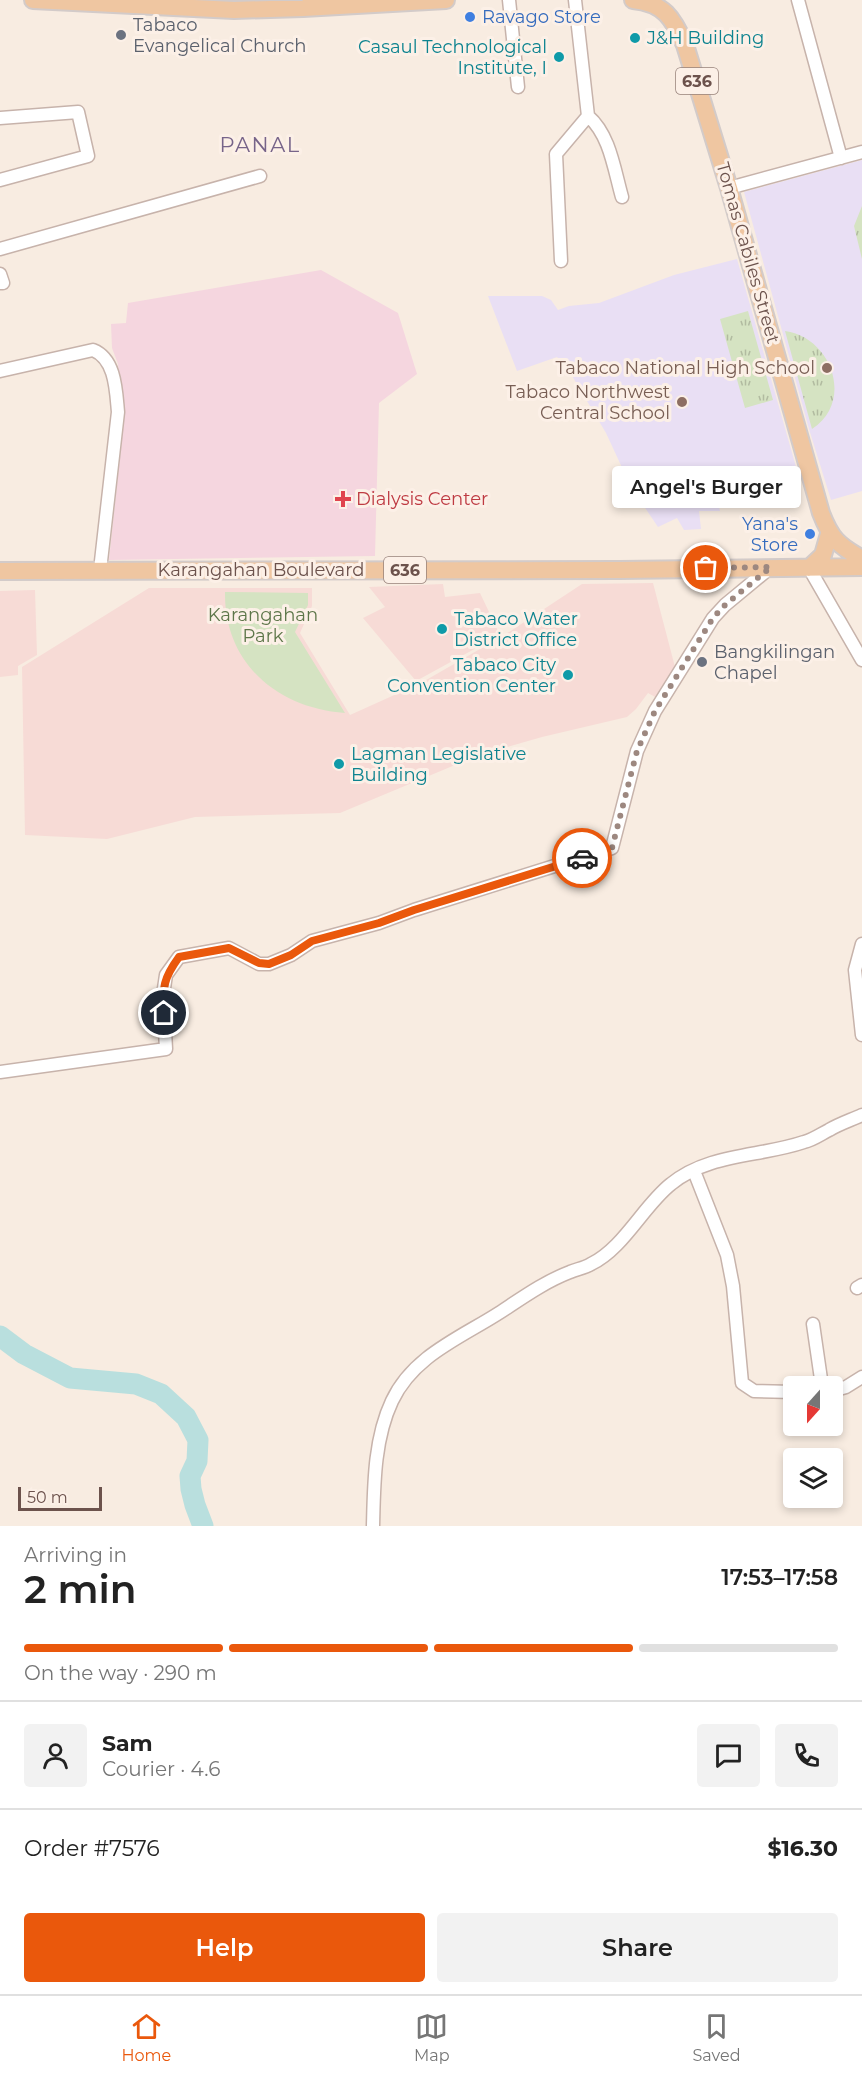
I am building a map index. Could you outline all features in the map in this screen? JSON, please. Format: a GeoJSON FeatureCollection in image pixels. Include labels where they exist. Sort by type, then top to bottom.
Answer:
{"type":"FeatureCollection","features":[{"type":"Feature","properties":{"kind":"main road"},"geometry":{"type":"LineString","coordinates":[[33,0],[244,10],[446,0]]}},
{"type":"Feature","properties":{"kind":"main road","name":"Tomas Cabiles Street"},"geometry":{"type":"LineString","coordinates":[[633,0],[655,2],[670,17],[685,45],[729,188],[821,513],[829,534]]}},
{"type":"Feature","properties":{"kind":"main road"},"geometry":{"type":"LineString","coordinates":[[809,568],[823,555],[829,534],[862,559]]}},
{"type":"Feature","properties":{"kind":"main road","name":"636"},"geometry":{"type":"LineString","coordinates":[[809,568],[862,567]]}},
{"type":"Feature","properties":{"kind":"main road","name":"Karangahan Boulevard"},"geometry":{"type":"LineString","coordinates":[[0,571],[809,568]]}},
{"type":"Feature","properties":{"kind":"street"},"geometry":{"type":"LineString","coordinates":[[509,0],[518,87]]}},
{"type":"Feature","properties":{"kind":"street"},"geometry":{"type":"LineString","coordinates":[[575,0],[588,116],[595,122],[605,138],[622,197]]}},
{"type":"Feature","properties":{"kind":"street"},"geometry":{"type":"LineString","coordinates":[[798,0],[841,158]]}},
{"type":"Feature","properties":{"kind":"street"},"geometry":{"type":"LineString","coordinates":[[0,118],[78,112],[87,156],[0,180]]}},
{"type":"Feature","properties":{"kind":"street"},"geometry":{"type":"LineString","coordinates":[[561,261],[556,154],[588,116]]}},
{"type":"Feature","properties":{"kind":"street"},"geometry":{"type":"LineString","coordinates":[[729,188],[862,153]]}},
{"type":"Feature","properties":{"kind":"street"},"geometry":{"type":"LineString","coordinates":[[0,249],[260,176]]}},
{"type":"Feature","properties":{"kind":"street"},"geometry":{"type":"LineString","coordinates":[[0,274],[3,283],[0,283]]}},
{"type":"Feature","properties":{"kind":"street"},"geometry":{"type":"LineString","coordinates":[[0,371],[93,350],[101,353],[109,363],[116,390],[118,412],[100,570]]}},
{"type":"Feature","properties":{"kind":"street"},"geometry":{"type":"LineString","coordinates":[[0,1072],[165,1049],[163,995],[166,975],[179,957],[229,948],[259,963],[269,964],[291,955],[312,941],[379,923],[612,848],[637,751],[655,711],[713,618],[725,605],[771,567]]}},
{"type":"Feature","properties":{"kind":"street"},"geometry":{"type":"LineString","coordinates":[[809,568],[862,660]]}},
{"type":"Feature","properties":{"kind":"street"},"geometry":{"type":"LineString","coordinates":[[862,944],[855,970],[862,1035]]}},
{"type":"Feature","properties":{"kind":"street"},"geometry":{"type":"LineString","coordinates":[[373,1526],[374,1482],[386,1416],[392,1400],[410,1373],[446,1344],[498,1314],[523,1296],[605,1255],[671,1184],[693,1171],[717,1160],[806,1142],[862,1115]]}},
{"type":"Feature","properties":{"kind":"street"},"geometry":{"type":"LineString","coordinates":[[693,1171],[727,1255],[733,1286],[742,1383],[754,1391],[783,1392]]}},
{"type":"Feature","properties":{"kind":"street"},"geometry":{"type":"LineString","coordinates":[[813,1324],[821,1376]]}},
{"type":"Feature","properties":{"kind":"street"},"geometry":{"type":"LineString","coordinates":[[843,1388],[862,1377]]}},
{"type":"Feature","properties":{"kind":"shaded area","name":"Tabaco National High School"},"geometry":{"type":"Polygon","coordinates":[[[862,160],[862,491],[831,500],[809,429],[744,192],[862,160]]]}},
{"type":"Feature","properties":{"kind":"shaded area","name":"Tabaco Northwest Central School"},"geometry":{"type":"Polygon","coordinates":[[[737,259],[798,474],[717,498],[720,511],[699,511],[701,529],[684,530],[677,518],[658,527],[631,487],[606,433],[568,369],[557,357],[517,371],[488,296],[542,296],[551,300],[558,310],[569,306],[599,303],[674,275],[737,259]]]}},
{"type":"Feature","properties":{"kind":"shaded area"},"geometry":{"type":"Polygon","coordinates":[[[321,270],[398,313],[417,374],[379,403],[375,556],[109,560],[122,438],[118,364],[112,348],[111,324],[126,323],[128,303],[321,270]]]}},
{"type":"Feature","properties":{"kind":"shaded area"},"geometry":{"type":"Polygon","coordinates":[[[653,583],[675,667],[657,698],[648,693],[627,717],[479,755],[340,813],[195,817],[107,839],[25,835],[22,667],[149,588],[312,588],[312,606],[300,633],[350,715],[421,683],[506,634],[582,584],[653,583]]]}},
{"type":"Feature","properties":{"kind":"shaded area"},"geometry":{"type":"Polygon","coordinates":[[[443,584],[445,597],[480,593],[500,635],[416,681],[363,618],[385,607],[369,587],[443,584]]]}},
{"type":"Feature","properties":{"kind":"shaded area"},"geometry":{"type":"Polygon","coordinates":[[[35,590],[37,655],[18,666],[18,675],[0,677],[0,591],[35,590]]]}},
{"type":"Feature","properties":{"kind":"green space"},"geometry":{"type":"Polygon","coordinates":[[[862,206],[862,259],[854,226],[862,206]]]}},
{"type":"Feature","properties":{"kind":"green space"},"geometry":{"type":"Polygon","coordinates":[[[748,311],[773,400],[745,408],[720,319],[748,311]]]}},
{"type":"Feature","properties":{"kind":"green space"},"geometry":{"type":"Polygon","coordinates":[[[785,331],[801,336],[815,345],[825,357],[832,372],[834,387],[832,403],[825,417],[812,429],[785,331]]]}},
{"type":"Feature","properties":{"kind":"green space","name":"Karangahan Park"},"geometry":{"type":"Polygon","coordinates":[[[225,592],[308,593],[308,605],[295,632],[345,713],[297,702],[277,691],[259,677],[245,660],[234,640],[227,617],[225,592]]]}},
{"type":"Feature","properties":{"kind":"waterway"},"geometry":{"type":"LineString","coordinates":[[0,1336],[24,1354],[70,1378],[136,1384],[161,1394],[186,1417],[198,1440],[197,1461],[190,1476],[195,1505],[203,1526]]}},
{"type":"Feature","properties":{"kind":"way so far"},"geometry":{"type":"LineString","coordinates":[[582,858],[612,848],[637,751],[645,732],[666,691],[705,629],[725,605],[771,567],[706,568]]}},
{"type":"Feature","properties":{"kind":"place","name":"Ravago Store"},"geometry":{"type":"Point","coordinates":[470,17]}},
{"type":"Feature","properties":{"kind":"place","name":"Tabaco Evangelical Church"},"geometry":{"type":"Point","coordinates":[121,35]}},
{"type":"Feature","properties":{"kind":"place","name":"J&H Building"},"geometry":{"type":"Point","coordinates":[635,38]}},
{"type":"Feature","properties":{"kind":"place","name":"Casaul Technological Institute, I"},"geometry":{"type":"Point","coordinates":[559,57]}},
{"type":"Feature","properties":{"kind":"place","name":"Tabaco National High School"},"geometry":{"type":"Point","coordinates":[827,368]}},
{"type":"Feature","properties":{"kind":"place","name":"Tabaco Northwest Central School"},"geometry":{"type":"Point","coordinates":[682,402]}},
{"type":"Feature","properties":{"kind":"place","name":"Dialysis Center"},"geometry":{"type":"Point","coordinates":[343,499]}},
{"type":"Feature","properties":{"kind":"place","name":"Yana's Store"},"geometry":{"type":"Point","coordinates":[810,534]}},
{"type":"Feature","properties":{"kind":"place","name":"Angel's Burger"},"geometry":{"type":"Point","coordinates":[706,568]}},
{"type":"Feature","properties":{"kind":"place","name":"Tabaco Water District Office"},"geometry":{"type":"Point","coordinates":[442,629]}},
{"type":"Feature","properties":{"kind":"place","name":"Bangkilingan Chapel"},"geometry":{"type":"Point","coordinates":[702,662]}},
{"type":"Feature","properties":{"kind":"place","name":"Tabaco City Convention Center"},"geometry":{"type":"Point","coordinates":[568,675]}},
{"type":"Feature","properties":{"kind":"place","name":"Lagman Legislative Building"},"geometry":{"type":"Point","coordinates":[339,764]}},
{"type":"Feature","properties":{"kind":"district","name":"PANAL"},"geometry":{"type":"Point","coordinates":[260,144]}},
{"type":"Feature","properties":{"kind":"route"},"geometry":{"type":"LineString","coordinates":[[164,1013],[163,995],[166,975],[179,957],[229,948],[259,963],[269,964],[291,955],[312,941],[350,932],[582,858]]}}]}
